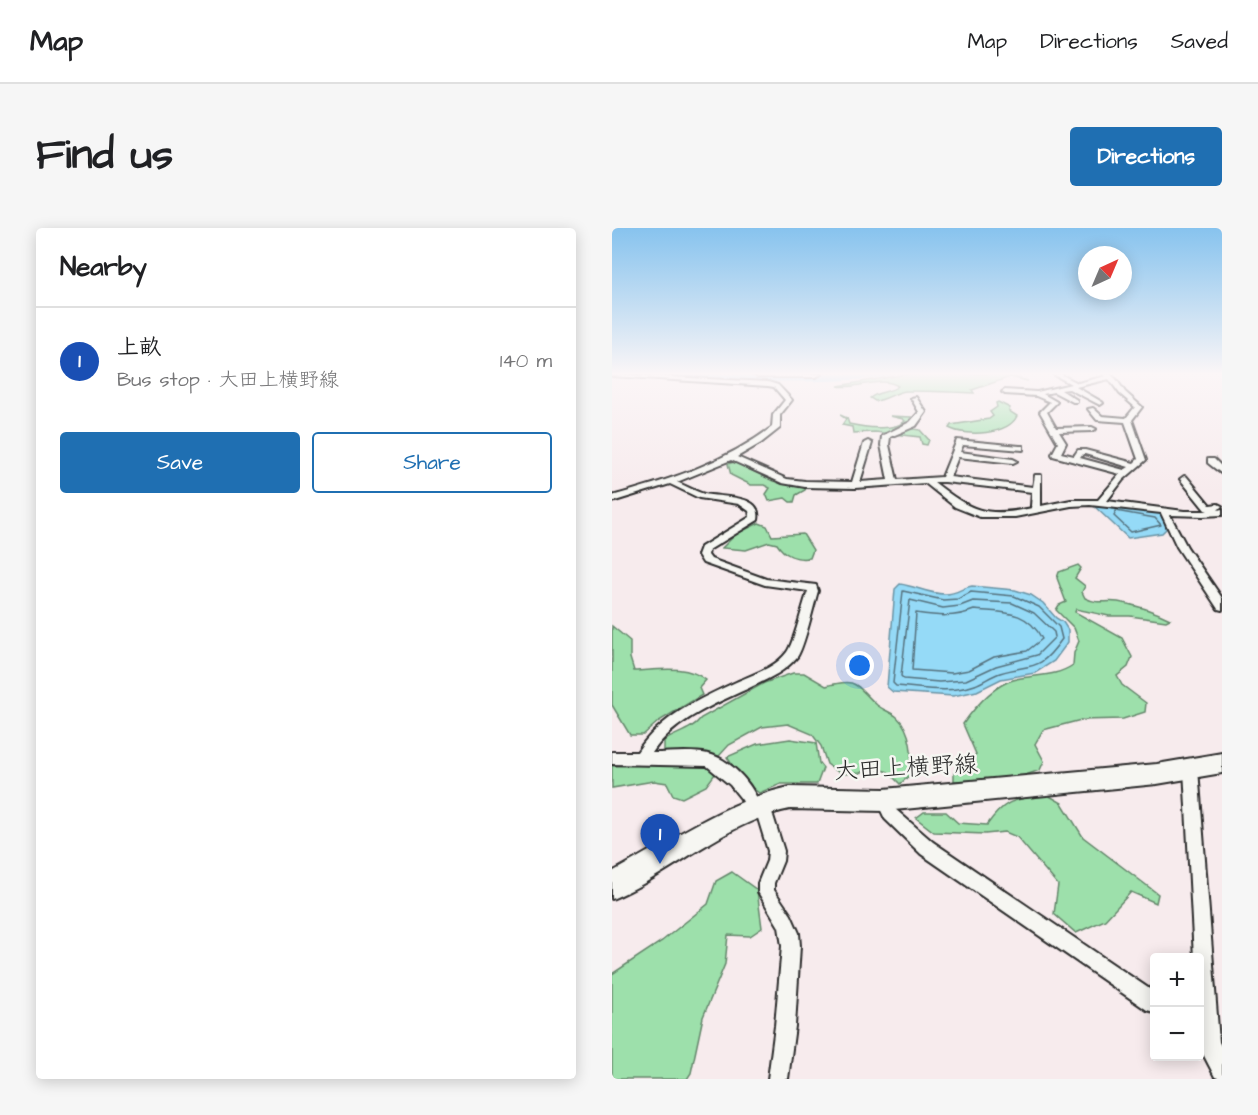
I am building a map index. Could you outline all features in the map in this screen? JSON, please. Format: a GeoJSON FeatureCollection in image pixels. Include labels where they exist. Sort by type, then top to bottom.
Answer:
{"type":"FeatureCollection","features":[{"type":"Feature","properties":{"kind":"main road","name":"大田上横野線"},"geometry":{"type":"LineString","coordinates":[[612,886],[758,807],[790,798],[884,800],[1191,769],[1222,762]]}},
{"type":"Feature","properties":{"kind":"street"},"geometry":{"type":"LineString","coordinates":[[612,499],[715,465],[776,428],[778,414]]}},
{"type":"Feature","properties":{"kind":"street"},"geometry":{"type":"LineString","coordinates":[[893,482],[885,446],[886,436],[913,424],[922,414]]}},
{"type":"Feature","properties":{"kind":"street"},"geometry":{"type":"LineString","coordinates":[[1044,414],[1062,443],[1056,454],[1125,473]]}},
{"type":"Feature","properties":{"kind":"street"},"geometry":{"type":"LineString","coordinates":[[1096,414],[1100,418],[1128,420]]}},
{"type":"Feature","properties":{"kind":"street"},"geometry":{"type":"LineString","coordinates":[[1128,420],[1133,414]]}},
{"type":"Feature","properties":{"kind":"street"},"geometry":{"type":"LineString","coordinates":[[1103,503],[1102,501],[1125,473],[1142,460],[1128,420]]}},
{"type":"Feature","properties":{"kind":"street"},"geometry":{"type":"LineString","coordinates":[[1056,430],[1092,429]]}},
{"type":"Feature","properties":{"kind":"street"},"geometry":{"type":"LineString","coordinates":[[855,485],[868,442]]}},
{"type":"Feature","properties":{"kind":"street"},"geometry":{"type":"LineString","coordinates":[[945,479],[960,442],[1020,448]]}},
{"type":"Feature","properties":{"kind":"street"},"geometry":{"type":"LineString","coordinates":[[1075,460],[1081,452],[1085,452],[1136,466]]}},
{"type":"Feature","properties":{"kind":"street"},"geometry":{"type":"LineString","coordinates":[[955,454],[1012,461]]}},
{"type":"Feature","properties":{"kind":"street"},"geometry":{"type":"LineString","coordinates":[[730,457],[785,482],[855,485],[945,479],[1036,490]]}},
{"type":"Feature","properties":{"kind":"street"},"geometry":{"type":"LineString","coordinates":[[1211,462],[1222,472]]}},
{"type":"Feature","properties":{"kind":"street"},"geometry":{"type":"LineString","coordinates":[[1038,477],[1035,506],[1040,510]]}},
{"type":"Feature","properties":{"kind":"street"},"geometry":{"type":"LineString","coordinates":[[1184,479],[1208,508],[1222,507]]}},
{"type":"Feature","properties":{"kind":"street"},"geometry":{"type":"LineString","coordinates":[[926,480],[965,509],[978,514],[1008,515],[1068,504],[1103,503],[1199,514],[1222,512]]}},
{"type":"Feature","properties":{"kind":"street"},"geometry":{"type":"LineString","coordinates":[[640,759],[645,748],[676,721],[787,661],[793,653],[813,591],[812,588],[765,582],[707,561],[703,555],[704,549],[755,518],[752,507],[743,502],[702,496],[670,481]]}},
{"type":"Feature","properties":{"kind":"street"},"geometry":{"type":"LineString","coordinates":[[1164,511],[1182,547],[1222,606]]}},
{"type":"Feature","properties":{"kind":"street"},"geometry":{"type":"LineString","coordinates":[[612,758],[707,760],[718,763],[758,807],[776,851],[776,861],[766,883],[766,892],[785,921],[791,946],[785,1026],[778,1079]]}},
{"type":"Feature","properties":{"kind":"street"},"geometry":{"type":"LineString","coordinates":[[1191,769],[1202,1007]]}},
{"type":"Feature","properties":{"kind":"street"},"geometry":{"type":"LineString","coordinates":[[884,800],[890,814],[927,848],[1150,1000]]}},
{"type":"Feature","properties":{"kind":"street"},"geometry":{"type":"LineString","coordinates":[[1204,1039],[1222,1070]]}},
{"type":"Feature","properties":{"kind":"green space"},"geometry":{"type":"Polygon","coordinates":[[[991,414],[1013,414],[1017,416],[1005,427],[996,431],[966,433],[949,428],[951,425],[989,419],[993,416],[991,414]]]}},
{"type":"Feature","properties":{"kind":"green space"},"geometry":{"type":"Polygon","coordinates":[[[840,415],[847,418],[849,424],[878,428],[894,427],[905,421],[890,416],[911,417],[907,428],[920,430],[929,440],[927,445],[922,444],[920,437],[875,432],[853,433],[852,427],[842,425],[846,419],[840,415]]]}},
{"type":"Feature","properties":{"kind":"green space"},"geometry":{"type":"Polygon","coordinates":[[[734,462],[773,481],[806,488],[796,495],[794,502],[785,498],[769,501],[766,494],[770,488],[764,485],[751,485],[731,475],[728,464],[734,462]]]}},
{"type":"Feature","properties":{"kind":"green space"},"geometry":{"type":"Polygon","coordinates":[[[759,523],[767,526],[772,536],[803,534],[813,550],[810,558],[791,556],[777,544],[769,542],[746,550],[722,548],[736,534],[759,523]]]}},
{"type":"Feature","properties":{"kind":"green space"},"geometry":{"type":"Polygon","coordinates":[[[1078,565],[1081,568],[1075,578],[1085,586],[1082,592],[1085,598],[1131,605],[1170,619],[1166,621],[1130,616],[1109,616],[1076,609],[1075,612],[1122,638],[1132,657],[1128,667],[1117,676],[1122,685],[1146,703],[1145,712],[1123,719],[1081,720],[1043,730],[1035,744],[1044,761],[1040,770],[1017,778],[954,781],[954,773],[976,754],[963,724],[985,698],[998,687],[1013,680],[1059,672],[1073,665],[1074,653],[1079,641],[1074,628],[1056,610],[1059,605],[1066,602],[1057,578],[1059,572],[1078,565]]]}},
{"type":"Feature","properties":{"kind":"green space"},"geometry":{"type":"Polygon","coordinates":[[[612,626],[630,641],[630,658],[634,671],[672,669],[690,672],[706,680],[699,688],[702,695],[659,721],[643,735],[630,735],[612,705],[612,626]]]}},
{"type":"Feature","properties":{"kind":"green space"},"geometry":{"type":"Polygon","coordinates":[[[793,673],[804,673],[826,686],[844,682],[855,685],[877,705],[897,717],[906,729],[910,744],[910,775],[900,784],[888,772],[872,767],[860,773],[841,774],[827,764],[821,746],[812,734],[788,724],[762,727],[729,745],[719,756],[715,774],[706,786],[682,798],[673,795],[667,783],[654,781],[612,788],[612,766],[646,765],[659,762],[664,753],[664,741],[764,683],[793,673]]]}},
{"type":"Feature","properties":{"kind":"green space"},"geometry":{"type":"Polygon","coordinates":[[[790,739],[816,743],[819,763],[823,768],[817,784],[781,784],[759,793],[742,780],[727,757],[757,744],[790,739]]]}},
{"type":"Feature","properties":{"kind":"green space"},"geometry":{"type":"Polygon","coordinates":[[[1046,794],[1062,803],[1083,837],[1158,894],[1156,903],[1131,892],[1105,920],[1076,933],[1054,914],[1058,885],[1017,837],[1005,832],[985,834],[934,832],[916,818],[924,812],[946,812],[958,823],[987,825],[1006,805],[1046,794]]]}},
{"type":"Feature","properties":{"kind":"green space"},"geometry":{"type":"Polygon","coordinates":[[[732,872],[757,890],[762,928],[750,936],[728,935],[725,964],[703,1017],[691,1073],[687,1079],[612,1079],[612,974],[662,941],[708,904],[716,881],[732,872]]]}},
{"type":"Feature","properties":{"kind":"water"},"geometry":{"type":"Polygon","coordinates":[[[1094,506],[1158,512],[1164,517],[1166,529],[1162,533],[1128,538],[1094,506]]]}},
{"type":"Feature","properties":{"kind":"water"},"geometry":{"type":"Polygon","coordinates":[[[900,584],[938,594],[948,594],[972,586],[1015,590],[1031,595],[1063,622],[1068,630],[1068,642],[1054,661],[1035,673],[1001,679],[977,691],[953,696],[893,692],[887,687],[895,589],[900,584]]]}},
{"type":"Feature","properties":{"kind":"place","name":"上畝"},"geometry":{"type":"Point","coordinates":[660,864]}}]}
